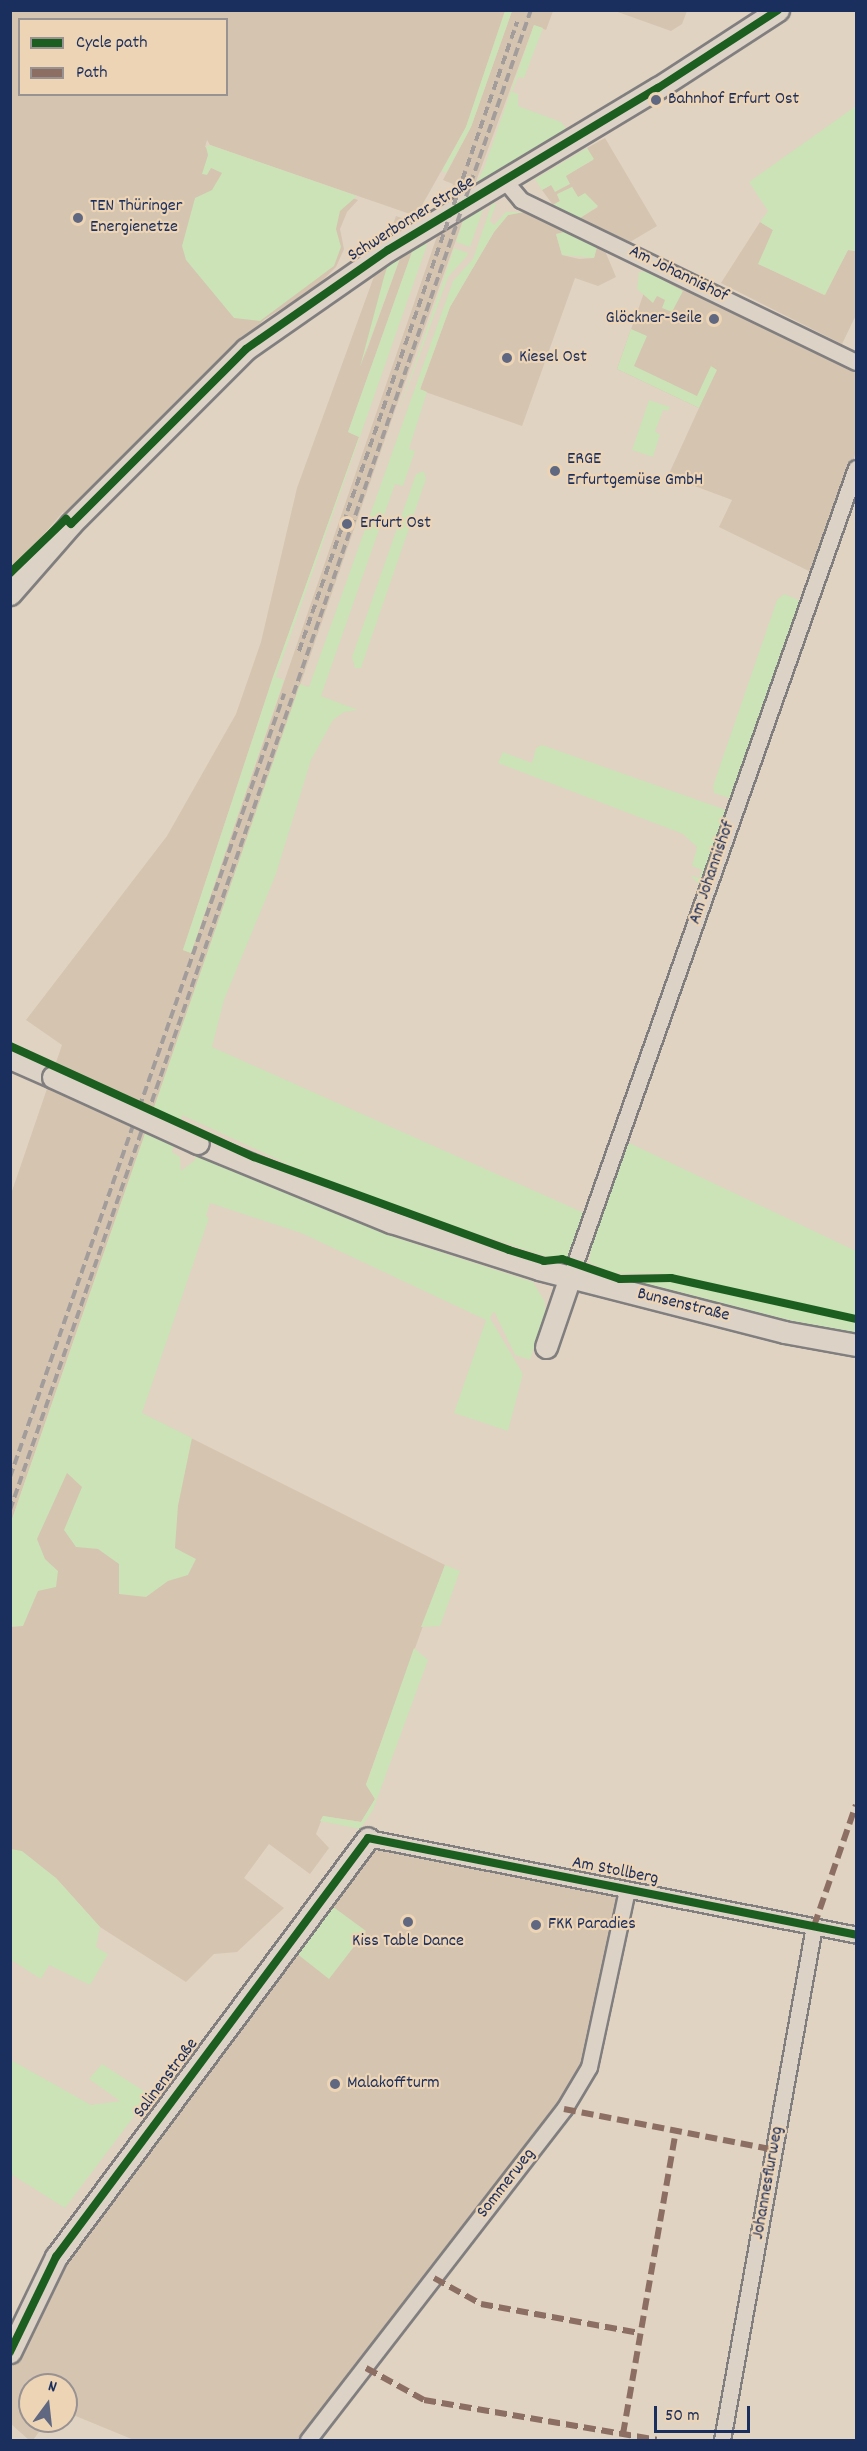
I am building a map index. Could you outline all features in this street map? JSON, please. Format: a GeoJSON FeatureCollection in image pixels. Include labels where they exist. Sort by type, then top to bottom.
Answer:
{"type":"FeatureCollection","features":[{"type":"Feature","properties":{"kind":"street","name":"Schwerborner Straße"},"geometry":{"type":"LineString","coordinates":[[10,594],[71,524],[246,349],[388,250],[505,181],[778,10]]}},
{"type":"Feature","properties":{"kind":"street","name":"Am Johannishof"},"geometry":{"type":"LineString","coordinates":[[505,181],[521,200],[856,362]]}},
{"type":"Feature","properties":{"kind":"street","name":"Am Johannishof"},"geometry":{"type":"LineString","coordinates":[[570,1277],[856,468]]}},
{"type":"Feature","properties":{"kind":"street","name":"Bunsenstraße"},"geometry":{"type":"LineString","coordinates":[[10,1058],[198,1143],[391,1222],[570,1277],[784,1332],[856,1346]]}},
{"type":"Feature","properties":{"kind":"street"},"geometry":{"type":"LineString","coordinates":[[546,1347],[570,1277]]}},
{"type":"Feature","properties":{"kind":"street","name":"Am Stollberg"},"geometry":{"type":"LineString","coordinates":[[368,1838],[856,1935]]}},
{"type":"Feature","properties":{"kind":"street","name":"Salinenstraße"},"geometry":{"type":"LineString","coordinates":[[10,2352],[56,2257],[368,1838]]}},
{"type":"Feature","properties":{"kind":"street","name":"Sommerweg"},"geometry":{"type":"LineString","coordinates":[[308,2440],[564,2109],[589,2067],[627,1890]]}},
{"type":"Feature","properties":{"kind":"street","name":"Johannesflurweg"},"geometry":{"type":"LineString","coordinates":[[722,2440],[814,1926]]}},
{"type":"Feature","properties":{"kind":"shaded area"},"geometry":{"type":"Polygon","coordinates":[[[11,11],[505,11],[466,127],[416,216],[210,145],[207,140],[205,147],[358,200],[347,212],[340,229],[344,249],[336,267],[316,287],[265,319],[178,399],[66,515],[63,512],[14,569],[11,567],[11,11]]]}},
{"type":"Feature","properties":{"kind":"shaded area"},"geometry":{"type":"Polygon","coordinates":[[[512,11],[553,11],[546,30],[534,25],[472,192],[446,206],[453,184],[443,180],[471,127],[512,11]]]}},
{"type":"Feature","properties":{"kind":"shaded area"},"geometry":{"type":"Polygon","coordinates":[[[615,11],[687,11],[682,24],[671,31],[615,11]]]}},
{"type":"Feature","properties":{"kind":"shaded area"},"geometry":{"type":"Polygon","coordinates":[[[605,138],[657,226],[630,242],[580,218],[598,207],[578,197],[572,187],[557,195],[560,201],[553,205],[542,190],[551,185],[570,184],[565,176],[593,160],[587,148],[605,138]]]}},
{"type":"Feature","properties":{"kind":"shaded area","name":"Erfurt Ost"},"geometry":{"type":"Polygon","coordinates":[[[467,209],[393,416],[11,1522],[11,1194],[62,1045],[26,1020],[167,836],[236,714],[261,642],[297,488],[396,216],[404,219],[364,358],[403,250],[412,252],[348,432],[359,437],[273,677],[183,950],[191,953],[435,242],[443,222],[467,209]]]}},
{"type":"Feature","properties":{"kind":"shaded area"},"geometry":{"type":"Polygon","coordinates":[[[524,212],[565,232],[556,234],[562,255],[579,259],[594,258],[597,247],[605,251],[616,277],[598,286],[575,278],[522,426],[420,390],[450,307],[494,232],[508,215],[524,212]]]}},
{"type":"Feature","properties":{"kind":"shaded area"},"geometry":{"type":"Polygon","coordinates":[[[760,222],[773,230],[759,264],[824,295],[848,250],[856,251],[856,315],[842,344],[721,283],[760,222]]]}},
{"type":"Feature","properties":{"kind":"shaded area"},"geometry":{"type":"Polygon","coordinates":[[[651,273],[856,372],[856,452],[813,573],[719,527],[732,500],[668,476],[699,408],[617,369],[651,273]]]}},
{"type":"Feature","properties":{"kind":"shaded area"},"geometry":{"type":"Polygon","coordinates":[[[141,1413],[445,1565],[366,1784],[375,1799],[361,1822],[323,1816],[316,1834],[329,1848],[310,1874],[269,1844],[244,1878],[284,1908],[237,1952],[214,1954],[186,1982],[100,1927],[56,1878],[11,1849],[11,1602],[62,1454],[141,1413]]]}},
{"type":"Feature","properties":{"kind":"shaded area"},"geometry":{"type":"Polygon","coordinates":[[[382,1850],[617,1896],[590,2052],[578,2076],[297,2440],[134,2440],[78,2417],[78,2373],[18,2373],[18,2430],[11,2424],[11,2365],[54,2269],[370,1852],[382,1850]]]}},
{"type":"Feature","properties":{"kind":"shaded area"},"geometry":{"type":"Polygon","coordinates":[[[21,2433],[38,2433],[33,2440],[29,2440],[21,2433]]]}},
{"type":"Feature","properties":{"kind":"green space"},"geometry":{"type":"Polygon","coordinates":[[[505,11],[512,11],[471,127],[446,173],[442,171],[466,127],[505,11]]]}},
{"type":"Feature","properties":{"kind":"green space"},"geometry":{"type":"Polygon","coordinates":[[[534,25],[543,28],[524,78],[518,77],[512,92],[518,94],[518,106],[561,122],[569,132],[472,192],[484,168],[534,25]]]}},
{"type":"Feature","properties":{"kind":"green space"},"geometry":{"type":"Polygon","coordinates":[[[856,106],[856,251],[848,250],[825,295],[758,264],[773,230],[760,222],[768,211],[749,182],[856,106]]]}},
{"type":"Feature","properties":{"kind":"green space"},"geometry":{"type":"Polygon","coordinates":[[[210,145],[357,196],[340,211],[336,229],[341,247],[334,266],[260,321],[234,318],[186,260],[182,246],[195,198],[212,190],[222,173],[211,168],[207,175],[202,174],[208,155],[206,147],[210,145]]]}},
{"type":"Feature","properties":{"kind":"green space"},"geometry":{"type":"Polygon","coordinates":[[[587,148],[594,159],[566,176],[570,184],[555,192],[551,185],[542,190],[535,179],[587,148]]]}},
{"type":"Feature","properties":{"kind":"green space"},"geometry":{"type":"Polygon","coordinates":[[[572,187],[578,197],[585,193],[598,206],[580,218],[553,205],[560,201],[557,194],[572,187]]]}},
{"type":"Feature","properties":{"kind":"green space"},"geometry":{"type":"Polygon","coordinates":[[[483,201],[484,207],[470,247],[456,242],[467,209],[483,201]]]}},
{"type":"Feature","properties":{"kind":"green space"},"geometry":{"type":"Polygon","coordinates":[[[492,203],[496,204],[490,221],[494,225],[506,212],[524,212],[508,215],[494,232],[450,307],[420,389],[427,392],[409,449],[415,451],[403,486],[395,484],[321,696],[358,710],[344,712],[333,720],[311,760],[276,874],[224,1000],[212,1047],[584,1213],[574,1248],[568,1256],[545,1256],[445,1223],[305,1172],[182,1115],[172,1152],[180,1157],[181,1171],[195,1160],[197,1151],[400,1239],[533,1282],[545,1302],[545,1313],[530,1360],[515,1355],[494,1311],[490,1318],[523,1374],[508,1431],[454,1413],[486,1320],[301,1233],[210,1203],[206,1216],[209,1218],[142,1413],[192,1438],[178,1506],[175,1548],[196,1559],[188,1575],[168,1581],[146,1597],[119,1594],[119,1564],[98,1549],[76,1547],[64,1530],[82,1487],[67,1473],[37,1539],[45,1559],[58,1571],[56,1587],[38,1591],[23,1626],[11,1627],[11,1522],[300,684],[309,687],[453,281],[473,259],[492,203]]]}},
{"type":"Feature","properties":{"kind":"green space"},"geometry":{"type":"Polygon","coordinates":[[[565,232],[597,247],[594,258],[562,255],[556,234],[565,232]]]}},
{"type":"Feature","properties":{"kind":"green space"},"geometry":{"type":"Polygon","coordinates":[[[426,236],[427,245],[276,677],[284,680],[191,953],[183,950],[273,677],[359,437],[348,432],[412,252],[403,250],[426,236]]]}},
{"type":"Feature","properties":{"kind":"green space"},"geometry":{"type":"Polygon","coordinates":[[[454,248],[468,253],[467,256],[448,277],[397,417],[454,248]]]}},
{"type":"Feature","properties":{"kind":"green space"},"geometry":{"type":"Polygon","coordinates":[[[403,250],[360,367],[390,258],[403,250]]]}},
{"type":"Feature","properties":{"kind":"green space"},"geometry":{"type":"Polygon","coordinates":[[[646,271],[683,291],[672,312],[662,308],[665,300],[657,296],[653,303],[637,289],[639,272],[646,271]]]}},
{"type":"Feature","properties":{"kind":"green space"},"geometry":{"type":"Polygon","coordinates":[[[631,329],[647,336],[634,366],[697,396],[711,366],[717,370],[699,408],[617,369],[631,329]]]}},
{"type":"Feature","properties":{"kind":"green space"},"geometry":{"type":"Polygon","coordinates":[[[649,400],[670,407],[668,411],[663,410],[655,432],[660,434],[653,457],[632,450],[649,400]]]}},
{"type":"Feature","properties":{"kind":"green space"},"geometry":{"type":"Polygon","coordinates":[[[424,471],[426,479],[361,668],[355,668],[352,657],[416,474],[424,471]]]}},
{"type":"Feature","properties":{"kind":"green space"},"geometry":{"type":"Polygon","coordinates":[[[784,594],[799,600],[802,607],[737,794],[729,798],[714,793],[713,786],[777,600],[784,594]]]}},
{"type":"Feature","properties":{"kind":"green space"},"geometry":{"type":"Polygon","coordinates":[[[542,745],[726,810],[729,817],[632,1091],[613,1130],[701,886],[690,875],[699,878],[702,870],[692,866],[697,847],[683,834],[498,763],[503,752],[532,763],[536,748],[542,745]]]}},
{"type":"Feature","properties":{"kind":"green space"},"geometry":{"type":"Polygon","coordinates":[[[623,1140],[856,1251],[856,1317],[660,1273],[612,1273],[589,1262],[594,1231],[623,1140]]]}},
{"type":"Feature","properties":{"kind":"green space"},"geometry":{"type":"Polygon","coordinates":[[[665,1280],[856,1322],[856,1335],[625,1283],[665,1280]]]}},
{"type":"Feature","properties":{"kind":"green space"},"geometry":{"type":"Polygon","coordinates":[[[445,1565],[460,1571],[440,1626],[421,1627],[445,1565]]]}},
{"type":"Feature","properties":{"kind":"green space"},"geometry":{"type":"Polygon","coordinates":[[[414,1648],[428,1660],[373,1810],[360,1829],[320,1821],[323,1816],[361,1822],[375,1799],[366,1785],[414,1648]]]}},
{"type":"Feature","properties":{"kind":"green space"},"geometry":{"type":"Polygon","coordinates":[[[11,1849],[22,1851],[56,1878],[100,1927],[96,1947],[108,1954],[90,1985],[49,1965],[41,1979],[11,1960],[11,1849]]]}},
{"type":"Feature","properties":{"kind":"green space"},"geometry":{"type":"Polygon","coordinates":[[[332,1906],[366,1931],[329,1979],[296,1953],[332,1906]]]}},
{"type":"Feature","properties":{"kind":"green space"},"geometry":{"type":"Polygon","coordinates":[[[11,2060],[91,2105],[120,2101],[89,2079],[102,2064],[150,2095],[65,2208],[11,2174],[11,2060]]]}},
{"type":"Feature","properties":{"kind":"railway"},"geometry":{"type":"LineString","coordinates":[[10,1510],[531,10]]}},
{"type":"Feature","properties":{"kind":"railway"},"geometry":{"type":"LineString","coordinates":[[299,651],[517,22]]}},
{"type":"Feature","properties":{"kind":"railway"},"geometry":{"type":"LineString","coordinates":[[10,1477],[284,694]]}},
{"type":"Feature","properties":{"kind":"marked path"},"geometry":{"type":"LineString","coordinates":[[814,1926],[856,1805]]}},
{"type":"Feature","properties":{"kind":"marked path"},"geometry":{"type":"LineString","coordinates":[[564,2109],[775,2150]]}},
{"type":"Feature","properties":{"kind":"marked path"},"geometry":{"type":"LineString","coordinates":[[623,2434],[676,2131]]}},
{"type":"Feature","properties":{"kind":"marked path"},"geometry":{"type":"LineString","coordinates":[[434,2278],[481,2304],[639,2333]]}},
{"type":"Feature","properties":{"kind":"marked path"},"geometry":{"type":"LineString","coordinates":[[366,2368],[424,2400],[657,2440]]}},
{"type":"Feature","properties":{"kind":"cycle path"},"geometry":{"type":"LineString","coordinates":[[10,573],[66,519],[71,524],[246,349],[388,250],[658,88],[778,10]]}},
{"type":"Feature","properties":{"kind":"cycle path"},"geometry":{"type":"LineString","coordinates":[[10,1046],[254,1157],[509,1250],[544,1261],[562,1259],[620,1279],[671,1278],[856,1319]]}},
{"type":"Feature","properties":{"kind":"cycle path"},"geometry":{"type":"LineString","coordinates":[[10,2352],[56,2257],[368,1838],[856,1935]]}},
{"type":"Feature","properties":{"kind":"place","name":"Bahnhof Erfurt Ost"},"geometry":{"type":"Point","coordinates":[656,100]}},
{"type":"Feature","properties":{"kind":"place","name":"TEN Thüringer Energienetze"},"geometry":{"type":"Point","coordinates":[78,218]}},
{"type":"Feature","properties":{"kind":"place","name":"Glöckner-Seile"},"geometry":{"type":"Point","coordinates":[714,319]}},
{"type":"Feature","properties":{"kind":"place","name":"Kiesel Ost"},"geometry":{"type":"Point","coordinates":[507,358]}},
{"type":"Feature","properties":{"kind":"place","name":"ERGE Erfurtgemüse GmbH"},"geometry":{"type":"Point","coordinates":[555,471]}},
{"type":"Feature","properties":{"kind":"place","name":"Erfurt Ost"},"geometry":{"type":"Point","coordinates":[347,524]}},
{"type":"Feature","properties":{"kind":"place","name":"Kiss Table Dance"},"geometry":{"type":"Point","coordinates":[408,1922]}},
{"type":"Feature","properties":{"kind":"place","name":"FKK Paradies"},"geometry":{"type":"Point","coordinates":[536,1925]}},
{"type":"Feature","properties":{"kind":"place","name":"Malakoffturm"},"geometry":{"type":"Point","coordinates":[335,2084]}}]}
